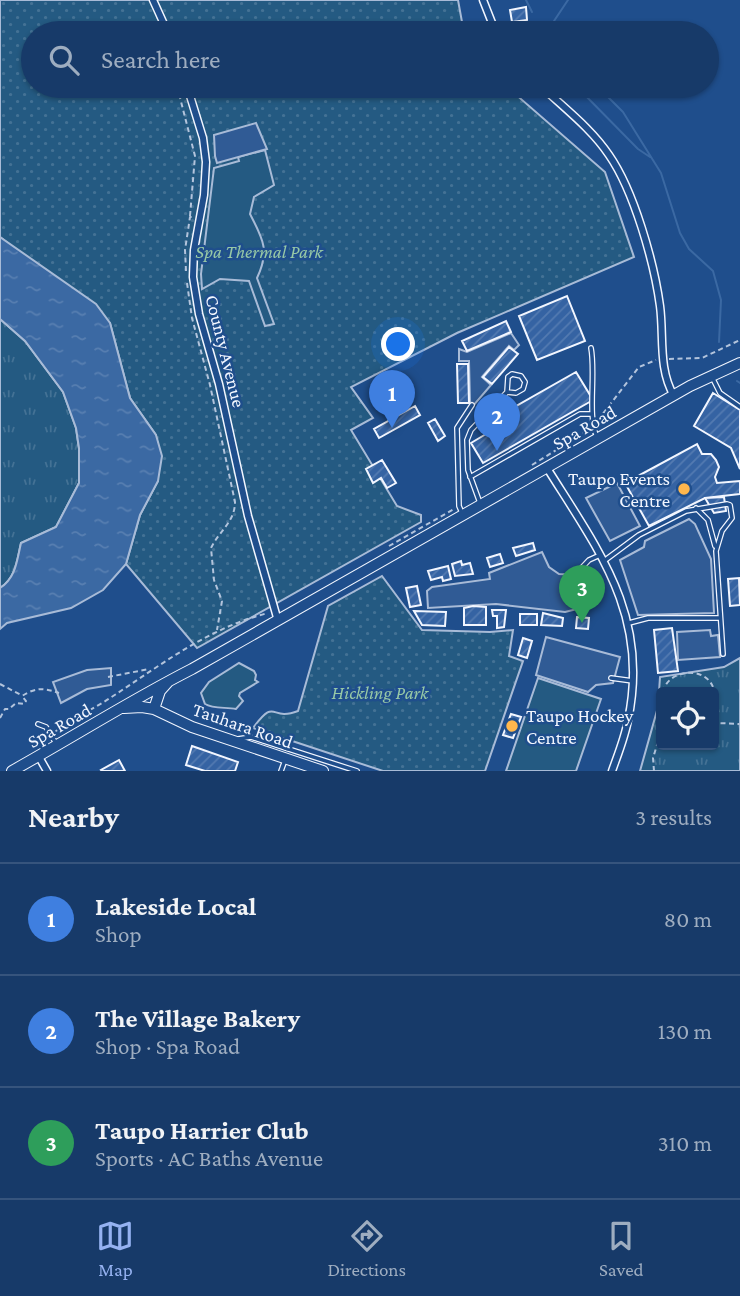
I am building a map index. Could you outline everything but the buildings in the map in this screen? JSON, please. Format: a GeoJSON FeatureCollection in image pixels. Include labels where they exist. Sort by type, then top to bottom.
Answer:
{"type":"FeatureCollection","features":[{"type":"Feature","properties":{"kind":"main road","name":"Spa Road"},"geometry":{"type":"LineString","coordinates":[[12,771],[123,708],[139,696],[278,621],[711,375],[740,363]]}},
{"type":"Feature","properties":{"kind":"main road"},"geometry":{"type":"LineString","coordinates":[[123,708],[154,709],[160,691],[170,680]]}},
{"type":"Feature","properties":{"kind":"main road","name":"Tauhara Road"},"geometry":{"type":"LineString","coordinates":[[154,709],[179,722],[323,771]]}},
{"type":"Feature","properties":{"kind":"street"},"geometry":{"type":"LineString","coordinates":[[153,0],[163,21]]}},
{"type":"Feature","properties":{"kind":"street"},"geometry":{"type":"LineString","coordinates":[[483,0],[491,21]]}},
{"type":"Feature","properties":{"kind":"street","name":"County Avenue"},"geometry":{"type":"LineString","coordinates":[[191,98],[203,138],[206,162],[194,250],[194,277],[199,314],[219,384],[248,516],[278,621]]}},
{"type":"Feature","properties":{"kind":"street"},"geometry":{"type":"LineString","coordinates":[[554,98],[608,153],[623,178],[639,220],[660,305],[664,373],[674,396]]}},
{"type":"Feature","properties":{"kind":"street"},"geometry":{"type":"LineString","coordinates":[[547,468],[602,558],[629,623],[634,656],[634,681],[625,733],[612,771]]}},
{"type":"Feature","properties":{"kind":"street"},"geometry":{"type":"LineString","coordinates":[[38,757],[47,771]]}},
{"type":"Feature","properties":{"kind":"lane"},"geometry":{"type":"LineString","coordinates":[[591,348],[592,427],[598,439]]}},
{"type":"Feature","properties":{"kind":"lane"},"geometry":{"type":"LineString","coordinates":[[481,505],[470,477],[468,437],[471,430],[507,392],[508,377],[512,374],[521,376],[525,382],[523,389],[516,393],[507,392]]}},
{"type":"Feature","properties":{"kind":"lane"},"geometry":{"type":"LineString","coordinates":[[711,375],[720,393],[740,407]]}},
{"type":"Feature","properties":{"kind":"lane"},"geometry":{"type":"LineString","coordinates":[[462,515],[459,506],[457,428],[472,405]]}},
{"type":"Feature","properties":{"kind":"lane"},"geometry":{"type":"LineString","coordinates":[[470,477],[580,414],[592,414]]}},
{"type":"Feature","properties":{"kind":"lane"},"geometry":{"type":"LineString","coordinates":[[573,576],[589,560],[602,558],[639,535],[696,508],[727,504],[732,509],[733,518],[722,531],[716,551]]}},
{"type":"Feature","properties":{"kind":"lane"},"geometry":{"type":"LineString","coordinates":[[696,508],[708,520],[716,551],[723,654]]}},
{"type":"Feature","properties":{"kind":"lane"},"geometry":{"type":"LineString","coordinates":[[629,623],[648,618],[720,618]]}},
{"type":"Feature","properties":{"kind":"lane"},"geometry":{"type":"LineString","coordinates":[[611,678],[634,681]]}},
{"type":"Feature","properties":{"kind":"lane"},"geometry":{"type":"LineString","coordinates":[[38,724],[46,727],[58,746]]}},
{"type":"Feature","properties":{"kind":"lane"},"geometry":{"type":"LineString","coordinates":[[233,741],[251,737],[357,771]]}},
{"type":"Feature","properties":{"kind":"lane"},"geometry":{"type":"LineString","coordinates":[[281,771],[285,758]]}},
{"type":"Feature","properties":{"kind":"path"},"geometry":{"type":"LineString","coordinates":[[180,98],[195,156],[185,250],[192,318],[210,385],[235,502],[234,513],[228,526],[211,548],[214,580],[222,601],[217,631]]}},
{"type":"Feature","properties":{"kind":"path"},"geometry":{"type":"LineString","coordinates":[[190,217],[200,218]]}},
{"type":"Feature","properties":{"kind":"path"},"geometry":{"type":"LineString","coordinates":[[668,359],[702,358],[740,340]]}},
{"type":"Feature","properties":{"kind":"path"},"geometry":{"type":"LineString","coordinates":[[55,732],[152,668],[217,631],[234,622],[270,612]]}},
{"type":"Feature","properties":{"kind":"path"},"geometry":{"type":"LineString","coordinates":[[108,677],[152,668]]}},
{"type":"Feature","properties":{"kind":"path"},"geometry":{"type":"LineString","coordinates":[[664,687],[666,681],[673,677],[696,673],[711,681],[714,687]]}},
{"type":"Feature","properties":{"kind":"path"},"geometry":{"type":"LineString","coordinates":[[0,684],[26,701],[5,709],[0,718]]}},
{"type":"Feature","properties":{"kind":"path"},"geometry":{"type":"LineString","coordinates":[[22,696],[33,688],[59,693]]}},
{"type":"Feature","properties":{"kind":"path"},"geometry":{"type":"LineString","coordinates":[[719,723],[740,724]]}},
{"type":"Feature","properties":{"kind":"path"},"geometry":{"type":"LineString","coordinates":[[654,771],[653,758],[656,748]]}},
{"type":"Feature","properties":{"kind":"green space","name":"Spa Thermal Park"},"geometry":{"type":"Polygon","coordinates":[[[0,0],[458,0],[462,21],[21,21],[21,98],[520,98],[605,172],[634,257],[457,333],[351,387],[373,418],[351,430],[397,506],[421,515],[421,522],[197,648],[126,564],[140,515],[158,481],[156,435],[130,398],[110,323],[0,237],[0,0]]]}},
{"type":"Feature","properties":{"kind":"green space"},"geometry":{"type":"Polygon","coordinates":[[[265,150],[274,185],[254,197],[250,214],[264,252],[257,278],[274,324],[265,326],[249,281],[220,279],[202,289],[201,274],[214,168],[239,161],[238,157],[265,150]]]}},
{"type":"Feature","properties":{"kind":"green space"},"geometry":{"type":"Polygon","coordinates":[[[0,319],[25,341],[63,392],[76,428],[79,483],[56,527],[21,543],[13,574],[0,588],[0,319]]]}},
{"type":"Feature","properties":{"kind":"green space","name":"Hickling Park"},"geometry":{"type":"Polygon","coordinates":[[[382,576],[422,630],[513,630],[509,656],[523,661],[485,771],[383,771],[253,728],[270,711],[289,714],[298,711],[328,606],[382,576]]]}},
{"type":"Feature","properties":{"kind":"green space"},"geometry":{"type":"Polygon","coordinates":[[[740,658],[740,771],[640,771],[656,714],[656,750],[719,750],[719,687],[659,687],[660,677],[724,667],[740,658]]]}},
{"type":"Feature","properties":{"kind":"green space"},"geometry":{"type":"Polygon","coordinates":[[[239,663],[254,671],[255,680],[258,682],[240,693],[243,701],[236,709],[205,704],[201,693],[209,682],[239,663]]]}},
{"type":"Feature","properties":{"kind":"green space"},"geometry":{"type":"Polygon","coordinates":[[[538,678],[601,699],[576,771],[506,771],[538,678]]]}},
{"type":"Feature","properties":{"kind":"shaded area"},"geometry":{"type":"Polygon","coordinates":[[[256,123],[267,149],[217,163],[214,135],[256,123]]]}},
{"type":"Feature","properties":{"kind":"shaded area"},"geometry":{"type":"Polygon","coordinates":[[[511,333],[519,345],[514,350],[509,346],[482,377],[491,385],[473,406],[470,402],[469,361],[459,361],[459,349],[467,352],[511,333]]]}},
{"type":"Feature","properties":{"kind":"shaded area"},"geometry":{"type":"Polygon","coordinates":[[[617,483],[640,526],[610,541],[586,498],[617,483]]]}},
{"type":"Feature","properties":{"kind":"shaded area"},"geometry":{"type":"Polygon","coordinates":[[[689,519],[695,524],[711,559],[714,613],[638,615],[620,560],[644,547],[645,541],[689,519]]]}},
{"type":"Feature","properties":{"kind":"shaded area"},"geometry":{"type":"Polygon","coordinates":[[[542,552],[549,567],[559,574],[578,575],[593,605],[565,612],[496,604],[428,608],[427,591],[432,587],[490,579],[489,573],[542,552]]]}},
{"type":"Feature","properties":{"kind":"shaded area"},"geometry":{"type":"Polygon","coordinates":[[[710,630],[711,636],[718,635],[720,657],[678,660],[677,632],[710,630]]]}},
{"type":"Feature","properties":{"kind":"shaded area"},"geometry":{"type":"Polygon","coordinates":[[[546,637],[620,657],[613,683],[596,685],[588,692],[536,675],[546,637]]]}},
{"type":"Feature","properties":{"kind":"shaded area"},"geometry":{"type":"Polygon","coordinates":[[[111,668],[111,685],[87,689],[61,703],[53,682],[87,670],[111,668]]]}},
{"type":"Feature","properties":{"kind":"water"},"geometry":{"type":"Polygon","coordinates":[[[0,237],[96,304],[110,323],[130,398],[156,435],[162,456],[158,481],[140,515],[126,564],[103,590],[71,608],[7,623],[0,629],[0,588],[13,574],[21,543],[56,527],[79,483],[79,448],[76,428],[63,392],[25,341],[0,319],[0,237]]]}},
{"type":"Feature","properties":{"kind":"waterway"},"geometry":{"type":"LineString","coordinates":[[526,0],[532,12]]}},
{"type":"Feature","properties":{"kind":"waterway"},"geometry":{"type":"LineString","coordinates":[[554,21],[568,0]]}},
{"type":"Feature","properties":{"kind":"waterway"},"geometry":{"type":"LineString","coordinates":[[588,98],[638,149],[650,157]]}},
{"type":"Feature","properties":{"kind":"waterway"},"geometry":{"type":"LineString","coordinates":[[609,98],[623,112],[661,173],[680,233],[689,249],[713,271],[721,300],[719,342]]}},
{"type":"Feature","properties":{"kind":"place","name":"Lakeside Local"},"geometry":{"type":"Point","coordinates":[392,428]}},
{"type":"Feature","properties":{"kind":"place","name":"The Village Bakery"},"geometry":{"type":"Point","coordinates":[497,451]}},
{"type":"Feature","properties":{"kind":"place","name":"Taupo Events Centre"},"geometry":{"type":"Point","coordinates":[684,489]}},
{"type":"Feature","properties":{"kind":"place","name":"Taupo Harrier Club"},"geometry":{"type":"Point","coordinates":[582,623]}},
{"type":"Feature","properties":{"kind":"place","name":"Taupo Hockey Centre"},"geometry":{"type":"Point","coordinates":[512,726]}}]}
